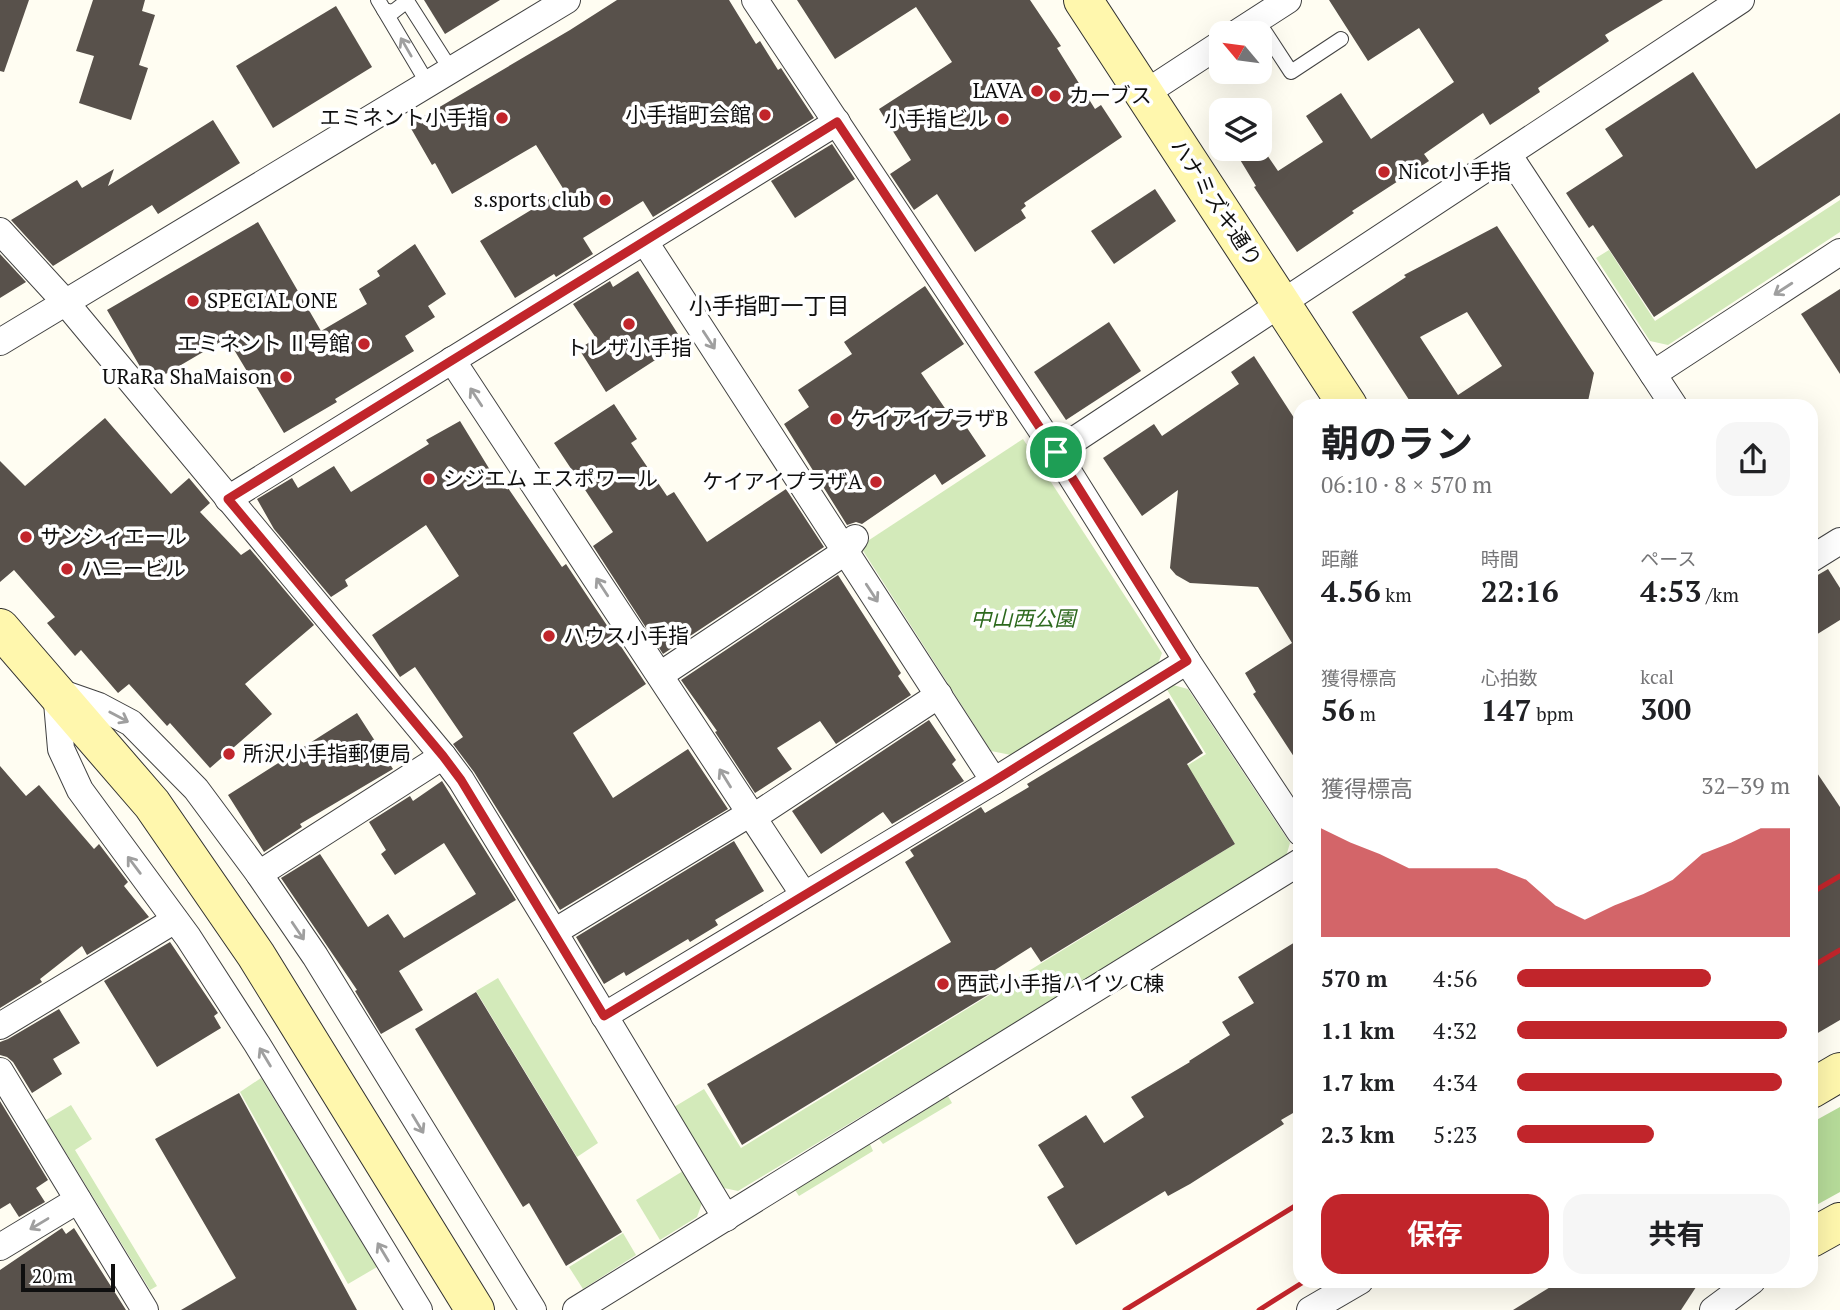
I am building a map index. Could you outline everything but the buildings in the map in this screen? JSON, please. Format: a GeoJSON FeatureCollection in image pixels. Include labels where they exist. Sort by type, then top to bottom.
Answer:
{"type":"FeatureCollection","features":[{"type":"Feature","properties":{"kind":"street"},"geometry":{"type":"LineString","coordinates":[[0,342],[567,0]]}},
{"type":"Feature","properties":{"kind":"street"},"geometry":{"type":"LineString","coordinates":[[755,0],[1056,452],[1187,661],[1293,821]]}},
{"type":"Feature","properties":{"kind":"street","name":"ハナミズキ通り"},"geometry":{"type":"LineString","coordinates":[[1083,0],[1343,399]]}},
{"type":"Feature","properties":{"kind":"street"},"geometry":{"type":"LineString","coordinates":[[1256,21],[1287,0]]}},
{"type":"Feature","properties":{"kind":"street"},"geometry":{"type":"LineString","coordinates":[[1056,452],[1741,0]]}},
{"type":"Feature","properties":{"kind":"street"},"geometry":{"type":"LineString","coordinates":[[1144,94],[1209,52]]}},
{"type":"Feature","properties":{"kind":"street"},"geometry":{"type":"LineString","coordinates":[[228,499],[837,122]]}},
{"type":"Feature","properties":{"kind":"street"},"geometry":{"type":"LineString","coordinates":[[1508,154],[1669,399]]}},
{"type":"Feature","properties":{"kind":"street"},"geometry":{"type":"LineString","coordinates":[[0,231],[66,303],[416,721],[461,780],[726,1218]]}},
{"type":"Feature","properties":{"kind":"street"},"geometry":{"type":"LineString","coordinates":[[645,242],[850,545],[939,695],[994,781]]}},
{"type":"Feature","properties":{"kind":"street"},"geometry":{"type":"LineString","coordinates":[[1653,374],[1840,252]]}},
{"type":"Feature","properties":{"kind":"street"},"geometry":{"type":"LineString","coordinates":[[452,360],[804,895]]}},
{"type":"Feature","properties":{"kind":"street"},"geometry":{"type":"LineString","coordinates":[[1818,555],[1840,541]]}},
{"type":"Feature","properties":{"kind":"street"},"geometry":{"type":"LineString","coordinates":[[660,675],[850,545]]}},
{"type":"Feature","properties":{"kind":"street"},"geometry":{"type":"LineString","coordinates":[[0,628],[152,804],[249,944],[475,1310]]}},
{"type":"Feature","properties":{"kind":"street"},"geometry":{"type":"LineString","coordinates":[[604,1016],[994,781],[1187,661]]}},
{"type":"Feature","properties":{"kind":"street"},"geometry":{"type":"LineString","coordinates":[[56,691],[99,706],[131,723],[196,789],[259,874],[329,979],[533,1310]]}},
{"type":"Feature","properties":{"kind":"street"},"geometry":{"type":"LineString","coordinates":[[56,691],[61,749],[80,790],[175,920],[257,1044],[419,1310]]}},
{"type":"Feature","properties":{"kind":"street"},"geometry":{"type":"LineString","coordinates":[[554,932],[750,816],[939,695]]}},
{"type":"Feature","properties":{"kind":"street"},"geometry":{"type":"LineString","coordinates":[[259,874],[443,756]]}},
{"type":"Feature","properties":{"kind":"street"},"geometry":{"type":"LineString","coordinates":[[576,1310],[1293,866]]}},
{"type":"Feature","properties":{"kind":"street"},"geometry":{"type":"LineString","coordinates":[[0,1027],[175,920]]}},
{"type":"Feature","properties":{"kind":"street"},"geometry":{"type":"LineString","coordinates":[[0,1071],[145,1310]]}},
{"type":"Feature","properties":{"kind":"street"},"geometry":{"type":"LineString","coordinates":[[1818,1085],[1840,1072]]}},
{"type":"Feature","properties":{"kind":"street"},"geometry":{"type":"LineString","coordinates":[[0,1247],[78,1200]]}},
{"type":"Feature","properties":{"kind":"street"},"geometry":{"type":"LineString","coordinates":[[1818,1234],[1840,1222]]}},
{"type":"Feature","properties":{"kind":"street"},"geometry":{"type":"LineString","coordinates":[[1310,1310],[1348,1288]]}},
{"type":"Feature","properties":{"kind":"street"},"geometry":{"type":"LineString","coordinates":[[1713,1310],[1743,1288]]}},
{"type":"Feature","properties":{"kind":"lane"},"geometry":{"type":"LineString","coordinates":[[381,5],[393,12],[407,1],[452,70]]}},
{"type":"Feature","properties":{"kind":"lane"},"geometry":{"type":"LineString","coordinates":[[381,5],[428,84]]}},
{"type":"Feature","properties":{"kind":"lane"},"geometry":{"type":"LineString","coordinates":[[1272,52],[1292,72],[1341,39]]}},
{"type":"Feature","properties":{"kind":"green space"},"geometry":{"type":"Polygon","coordinates":[[[1840,200],[1840,232],[1668,345],[1650,341],[1596,258],[1609,250],[1655,321],[1840,200]]]}},
{"type":"Feature","properties":{"kind":"green space","name":"中山西公園"},"geometry":{"type":"Polygon","coordinates":[[[1023,439],[1162,653],[1158,664],[1011,755],[991,751],[860,546],[1023,439]]]}},
{"type":"Feature","properties":{"kind":"green space"},"geometry":{"type":"Polygon","coordinates":[[[1173,685],[1188,689],[1290,843],[1285,860],[738,1191],[724,1188],[674,1107],[704,1089],[741,1148],[1235,844],[1200,785],[1170,776],[1206,754],[1166,688],[1173,685]]]}},
{"type":"Feature","properties":{"kind":"green space"},"geometry":{"type":"Polygon","coordinates":[[[498,978],[598,1143],[577,1157],[476,991],[498,978]]]}},
{"type":"Feature","properties":{"kind":"green space"},"geometry":{"type":"Polygon","coordinates":[[[261,1078],[377,1267],[348,1284],[240,1092],[261,1078]]]}},
{"type":"Feature","properties":{"kind":"green space"},"geometry":{"type":"Polygon","coordinates":[[[948,1096],[952,1103],[883,1144],[879,1139],[948,1096]]]}},
{"type":"Feature","properties":{"kind":"green space"},"geometry":{"type":"Polygon","coordinates":[[[71,1105],[92,1139],[75,1150],[157,1286],[150,1290],[46,1120],[71,1105]]]}},
{"type":"Feature","properties":{"kind":"green space"},"geometry":{"type":"Polygon","coordinates":[[[1840,1107],[1840,1192],[1818,1204],[1818,1119],[1840,1107]]]}},
{"type":"Feature","properties":{"kind":"green space"},"geometry":{"type":"Polygon","coordinates":[[[870,1144],[873,1151],[799,1196],[795,1190],[870,1144]]]}},
{"type":"Feature","properties":{"kind":"green space"},"geometry":{"type":"Polygon","coordinates":[[[683,1171],[702,1203],[697,1217],[660,1240],[636,1200],[683,1171]]]}},
{"type":"Feature","properties":{"kind":"green space"},"geometry":{"type":"Polygon","coordinates":[[[623,1233],[636,1255],[583,1289],[569,1267],[623,1233]]]}},
{"type":"Feature","properties":{"kind":"railway"},"geometry":{"type":"LineString","coordinates":[[1818,889],[1840,876]]}},
{"type":"Feature","properties":{"kind":"railway"},"geometry":{"type":"LineString","coordinates":[[1818,963],[1840,950]]}},
{"type":"Feature","properties":{"kind":"railway"},"geometry":{"type":"LineString","coordinates":[[1125,1310],[1293,1207]]}},
{"type":"Feature","properties":{"kind":"railway"},"geometry":{"type":"LineString","coordinates":[[1259,1310],[1294,1288]]}},
{"type":"Feature","properties":{"kind":"place","name":"LAVA"},"geometry":{"type":"Point","coordinates":[1037,91]}},
{"type":"Feature","properties":{"kind":"place","name":"カーブス"},"geometry":{"type":"Point","coordinates":[1055,96]}},
{"type":"Feature","properties":{"kind":"place","name":"小手指町会館"},"geometry":{"type":"Point","coordinates":[765,115]}},
{"type":"Feature","properties":{"kind":"place","name":"エミネント小手指"},"geometry":{"type":"Point","coordinates":[502,118]}},
{"type":"Feature","properties":{"kind":"place","name":"小手指ビル"},"geometry":{"type":"Point","coordinates":[1003,119]}},
{"type":"Feature","properties":{"kind":"place","name":"Nicot小手指"},"geometry":{"type":"Point","coordinates":[1384,172]}},
{"type":"Feature","properties":{"kind":"place","name":"s.sports club"},"geometry":{"type":"Point","coordinates":[605,200]}},
{"type":"Feature","properties":{"kind":"place","name":"SPECIAL ONE"},"geometry":{"type":"Point","coordinates":[193,301]}},
{"type":"Feature","properties":{"kind":"place","name":"トレザ小手指"},"geometry":{"type":"Point","coordinates":[629,324]}},
{"type":"Feature","properties":{"kind":"place","name":"エミネント Ⅱ号館"},"geometry":{"type":"Point","coordinates":[364,344]}},
{"type":"Feature","properties":{"kind":"place","name":"URaRa ShaMaison"},"geometry":{"type":"Point","coordinates":[286,377]}},
{"type":"Feature","properties":{"kind":"place","name":"ケイアイプラザB"},"geometry":{"type":"Point","coordinates":[836,419]}},
{"type":"Feature","properties":{"kind":"place","name":"シジエム エスポワール"},"geometry":{"type":"Point","coordinates":[429,479]}},
{"type":"Feature","properties":{"kind":"place","name":"ケイアイプラザA"},"geometry":{"type":"Point","coordinates":[876,482]}},
{"type":"Feature","properties":{"kind":"place","name":"サンシィエール"},"geometry":{"type":"Point","coordinates":[26,537]}},
{"type":"Feature","properties":{"kind":"place","name":"ハニービル"},"geometry":{"type":"Point","coordinates":[67,569]}},
{"type":"Feature","properties":{"kind":"place","name":"ハウス小手指"},"geometry":{"type":"Point","coordinates":[549,636]}},
{"type":"Feature","properties":{"kind":"place","name":"所沢小手指郵便局"},"geometry":{"type":"Point","coordinates":[229,754]}},
{"type":"Feature","properties":{"kind":"place","name":"西武小手指ハイツ C棟"},"geometry":{"type":"Point","coordinates":[943,984]}},
{"type":"Feature","properties":{"kind":"district","name":"小手指町一丁目"},"geometry":{"type":"Point","coordinates":[769,306]}},
{"type":"Feature","properties":{"kind":"route"},"geometry":{"type":"LineString","coordinates":[[837,122],[1056,452],[1187,661],[994,781],[604,1016],[461,780],[425,732],[228,499],[837,122]]}}]}
